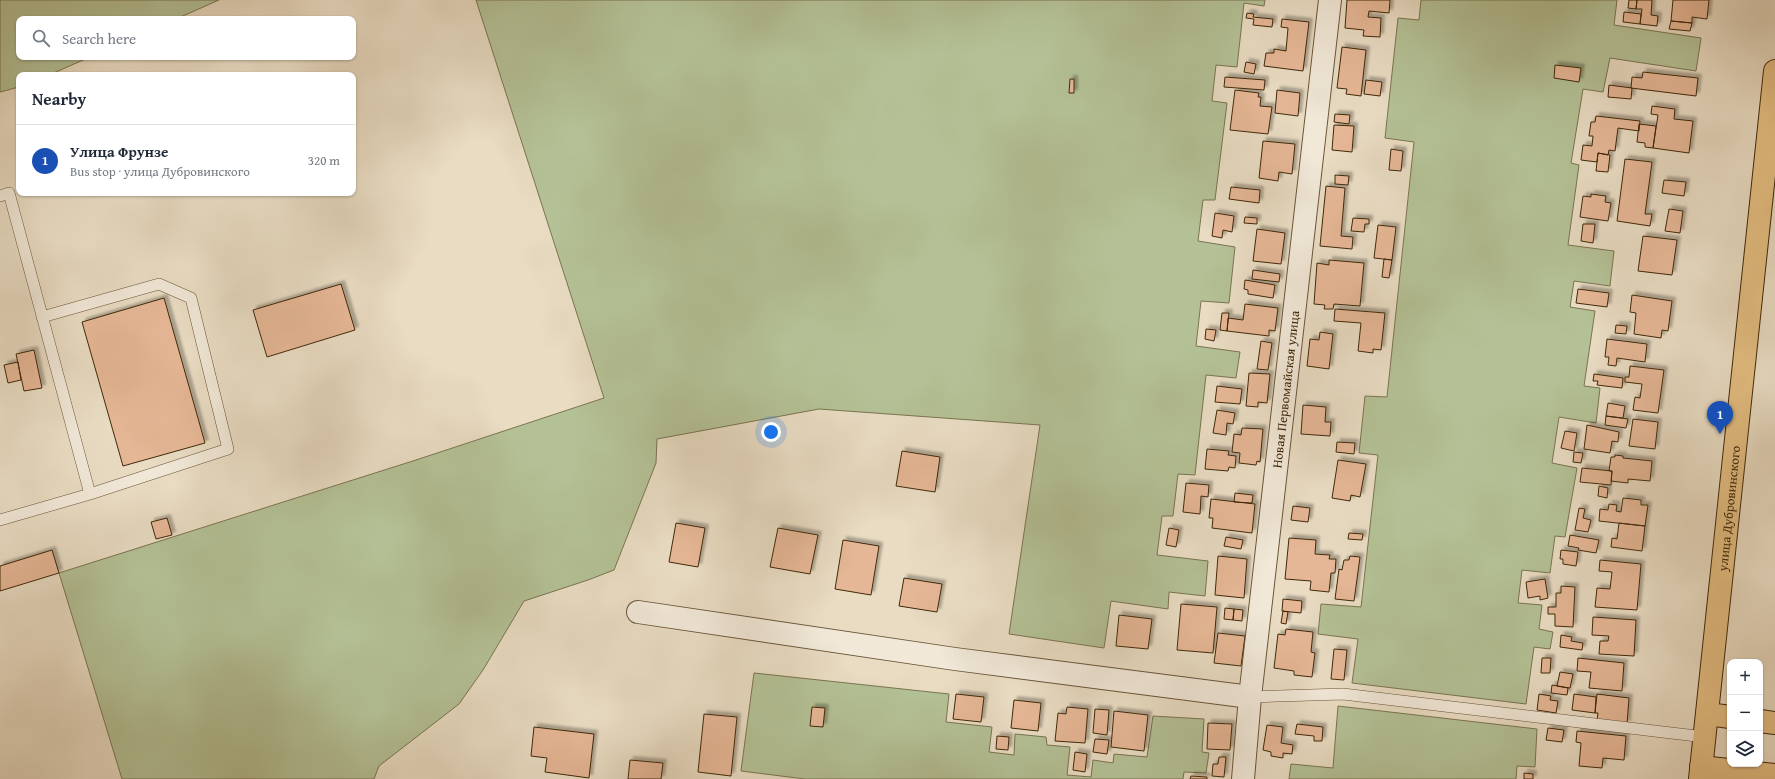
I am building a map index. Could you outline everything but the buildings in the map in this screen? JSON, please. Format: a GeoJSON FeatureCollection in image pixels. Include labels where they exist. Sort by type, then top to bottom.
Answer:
{"type":"FeatureCollection","features":[{"type":"Feature","properties":{"kind":"main road","name":"улица Дубровинского"},"geometry":{"type":"LineString","coordinates":[[1700,773],[1708,714],[1775,71]]}},
{"type":"Feature","properties":{"kind":"main road"},"geometry":{"type":"LineString","coordinates":[[1708,714],[1727,717]]}},
{"type":"Feature","properties":{"kind":"main road"},"geometry":{"type":"LineString","coordinates":[[1763,721],[1775,722]]}},
{"type":"Feature","properties":{"kind":"main road"},"geometry":{"type":"LineString","coordinates":[[1700,773],[1775,775]]}},
{"type":"Feature","properties":{"kind":"street","name":"Новая Первомайская улица"},"geometry":{"type":"LineString","coordinates":[[1243,779],[1250,697],[1330,0]]}},
{"type":"Feature","properties":{"kind":"street"},"geometry":{"type":"LineString","coordinates":[[638,612],[955,659],[1250,697]]}},
{"type":"Feature","properties":{"kind":"lane"},"geometry":{"type":"LineString","coordinates":[[0,196],[9,194],[90,494]]}},
{"type":"Feature","properties":{"kind":"lane"},"geometry":{"type":"LineString","coordinates":[[0,520],[90,494],[228,449],[191,298],[159,284],[42,317]]}},
{"type":"Feature","properties":{"kind":"lane"},"geometry":{"type":"LineString","coordinates":[[1250,697],[1343,694],[1705,737]]}},
{"type":"Feature","properties":{"kind":"green space"},"geometry":{"type":"Polygon","coordinates":[[[0,0],[219,0],[183,16],[16,16],[16,60],[83,60],[56,72],[16,72],[16,88],[0,92],[0,0]]]}},
{"type":"Feature","properties":{"kind":"green space"},"geometry":{"type":"Polygon","coordinates":[[[476,0],[1265,0],[1264,6],[1244,3],[1237,67],[1216,65],[1212,101],[1227,103],[1215,200],[1203,200],[1198,241],[1235,247],[1229,303],[1201,301],[1196,346],[1240,352],[1236,378],[1206,375],[1195,475],[1178,474],[1173,516],[1162,516],[1157,555],[1208,561],[1205,596],[1169,592],[1168,609],[1111,601],[1104,648],[1009,634],[1040,425],[819,409],[657,439],[656,463],[614,570],[524,601],[483,670],[459,704],[379,766],[374,779],[122,779],[59,573],[416,460],[604,398],[476,0]]]}},
{"type":"Feature","properties":{"kind":"green space"},"geometry":{"type":"Polygon","coordinates":[[[1421,0],[1617,0],[1614,25],[1701,38],[1696,71],[1610,58],[1603,92],[1583,89],[1571,163],[1579,165],[1568,245],[1614,251],[1610,286],[1574,281],[1570,307],[1595,311],[1584,386],[1600,388],[1596,423],[1559,417],[1552,463],[1577,468],[1565,537],[1555,536],[1550,573],[1522,570],[1518,603],[1542,605],[1539,629],[1553,632],[1550,649],[1534,647],[1526,704],[1352,683],[1358,639],[1318,634],[1321,604],[1361,607],[1378,455],[1359,453],[1365,396],[1387,397],[1414,142],[1385,138],[1398,18],[1419,20],[1421,0]]]}},
{"type":"Feature","properties":{"kind":"green space"},"geometry":{"type":"Polygon","coordinates":[[[754,673],[949,694],[946,722],[992,727],[989,752],[1014,755],[1015,734],[1046,737],[1047,745],[1070,747],[1067,775],[1091,777],[1093,760],[1113,763],[1114,754],[1147,757],[1153,716],[1204,719],[1202,752],[1209,753],[1206,773],[1184,772],[1183,779],[805,779],[741,771],[754,673]]]}},
{"type":"Feature","properties":{"kind":"green space"},"geometry":{"type":"Polygon","coordinates":[[[1338,706],[1537,729],[1535,767],[1517,766],[1516,779],[1289,779],[1291,764],[1333,768],[1338,706]]]}},
{"type":"Feature","properties":{"kind":"place","name":"Улица Фрунзе"},"geometry":{"type":"Point","coordinates":[1720,434]}}]}
